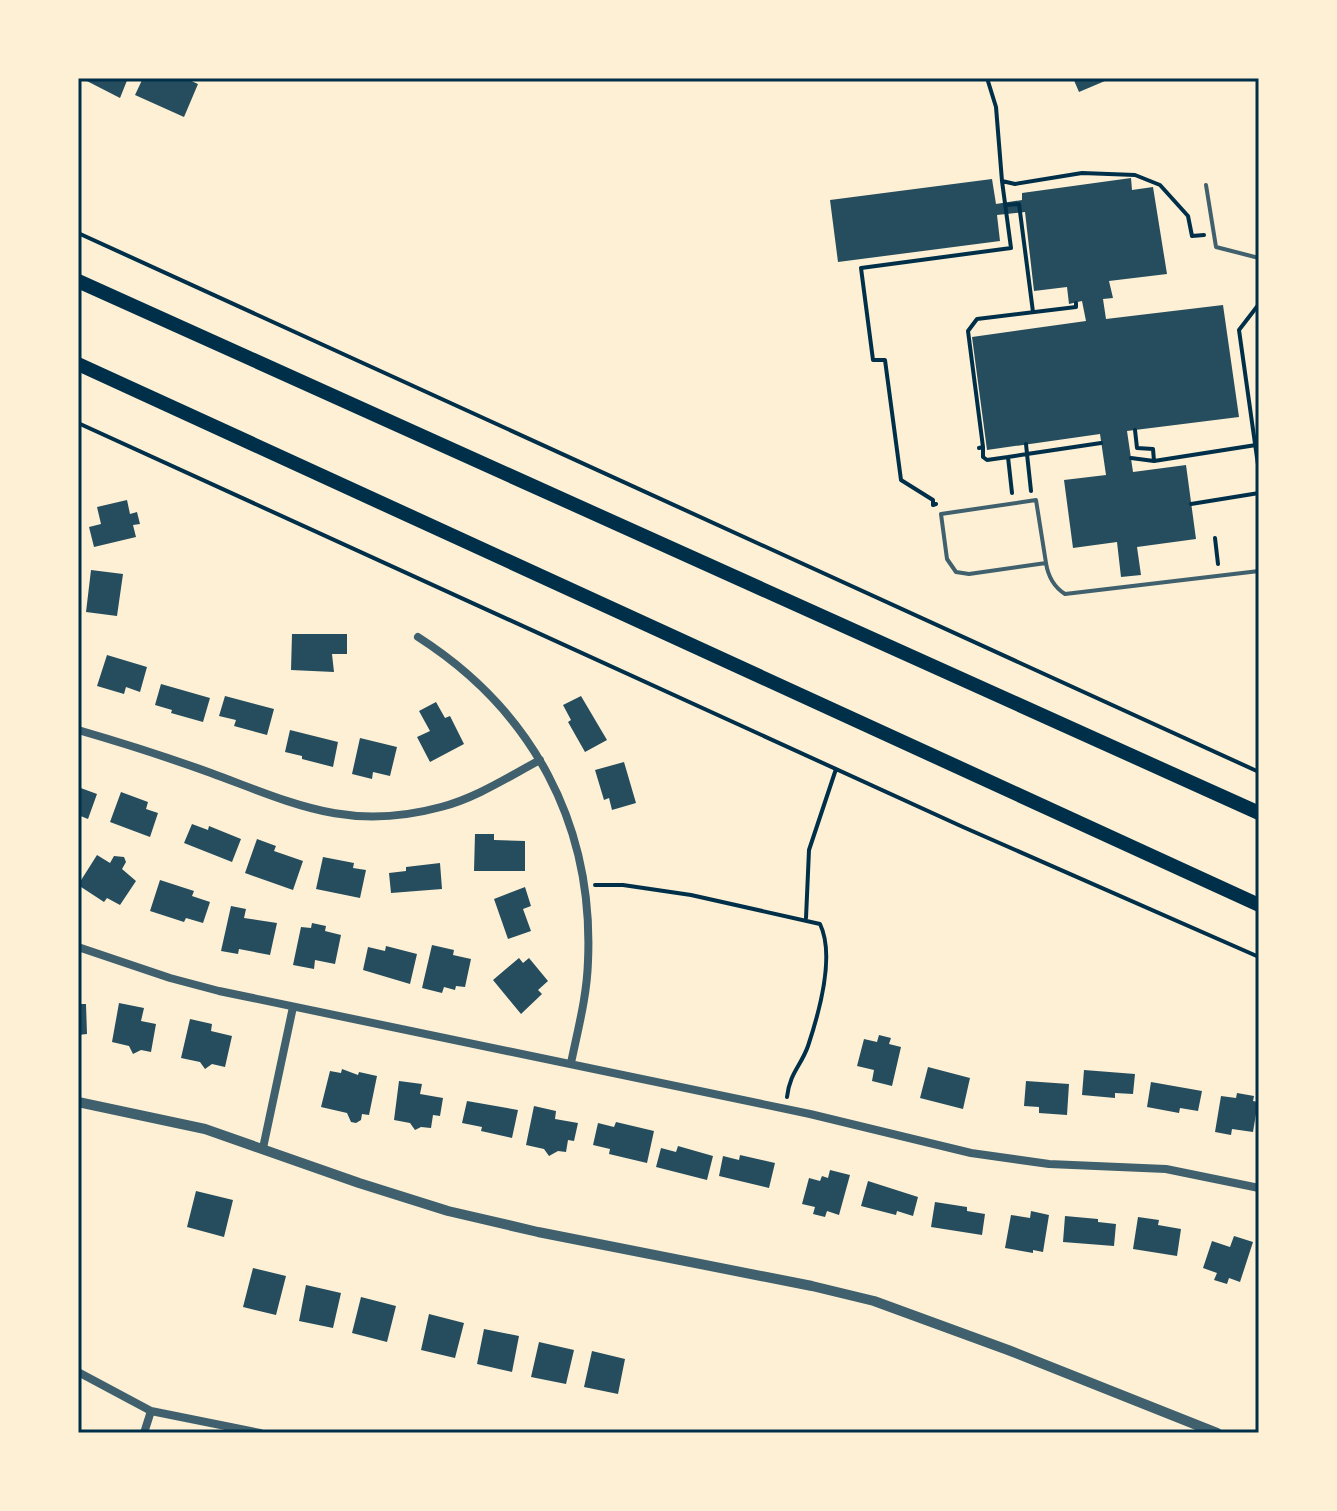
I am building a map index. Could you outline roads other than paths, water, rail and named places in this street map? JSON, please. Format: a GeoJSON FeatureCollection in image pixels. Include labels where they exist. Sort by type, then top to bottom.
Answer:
{"type":"FeatureCollection","features":[{"type":"Feature","properties":{"kind":"highway"},"geometry":{"type":"LineString","coordinates":[[78,281],[1259,813]]}},
{"type":"Feature","properties":{"kind":"highway"},"geometry":{"type":"LineString","coordinates":[[78,364],[1259,905]]}},
{"type":"Feature","properties":{"kind":"street"},"geometry":{"type":"LineString","coordinates":[[418,637],[468,673],[513,719],[540,760],[568,821],[584,887],[589,930],[585,996],[571,1063]]}},
{"type":"Feature","properties":{"kind":"street"},"geometry":{"type":"LineString","coordinates":[[78,730],[198,769],[291,804],[346,816],[395,816],[440,807],[478,793],[540,760]]}},
{"type":"Feature","properties":{"kind":"street"},"geometry":{"type":"LineString","coordinates":[[78,947],[170,978],[293,1007],[785,1108],[971,1153],[1049,1164],[1166,1169],[1259,1188]]}},
{"type":"Feature","properties":{"kind":"street"},"geometry":{"type":"LineString","coordinates":[[263,1148],[293,1007]]}},
{"type":"Feature","properties":{"kind":"street"},"geometry":{"type":"LineString","coordinates":[[78,1102],[179,1122],[448,1211],[874,1301],[1217,1433]]}},
{"type":"Feature","properties":{"kind":"street"},"geometry":{"type":"LineString","coordinates":[[78,1372],[151,1411],[260,1433]]}},
{"type":"Feature","properties":{"kind":"street"},"geometry":{"type":"LineString","coordinates":[[144,1433],[151,1411]]}},
{"type":"Feature","properties":{"kind":"lane"},"geometry":{"type":"LineString","coordinates":[[1206,185],[1216,247],[1259,258]]}},
{"type":"Feature","properties":{"kind":"lane"},"geometry":{"type":"LineString","coordinates":[[1046,563],[969,574],[956,572],[947,559],[941,514],[1036,500],[1046,563],[1052,581],[1065,594],[1258,571],[1259,583]]}},
{"type":"Feature","properties":{"kind":"lane"},"geometry":{"type":"LineString","coordinates":[[89,1433],[103,1433]]}}]}
